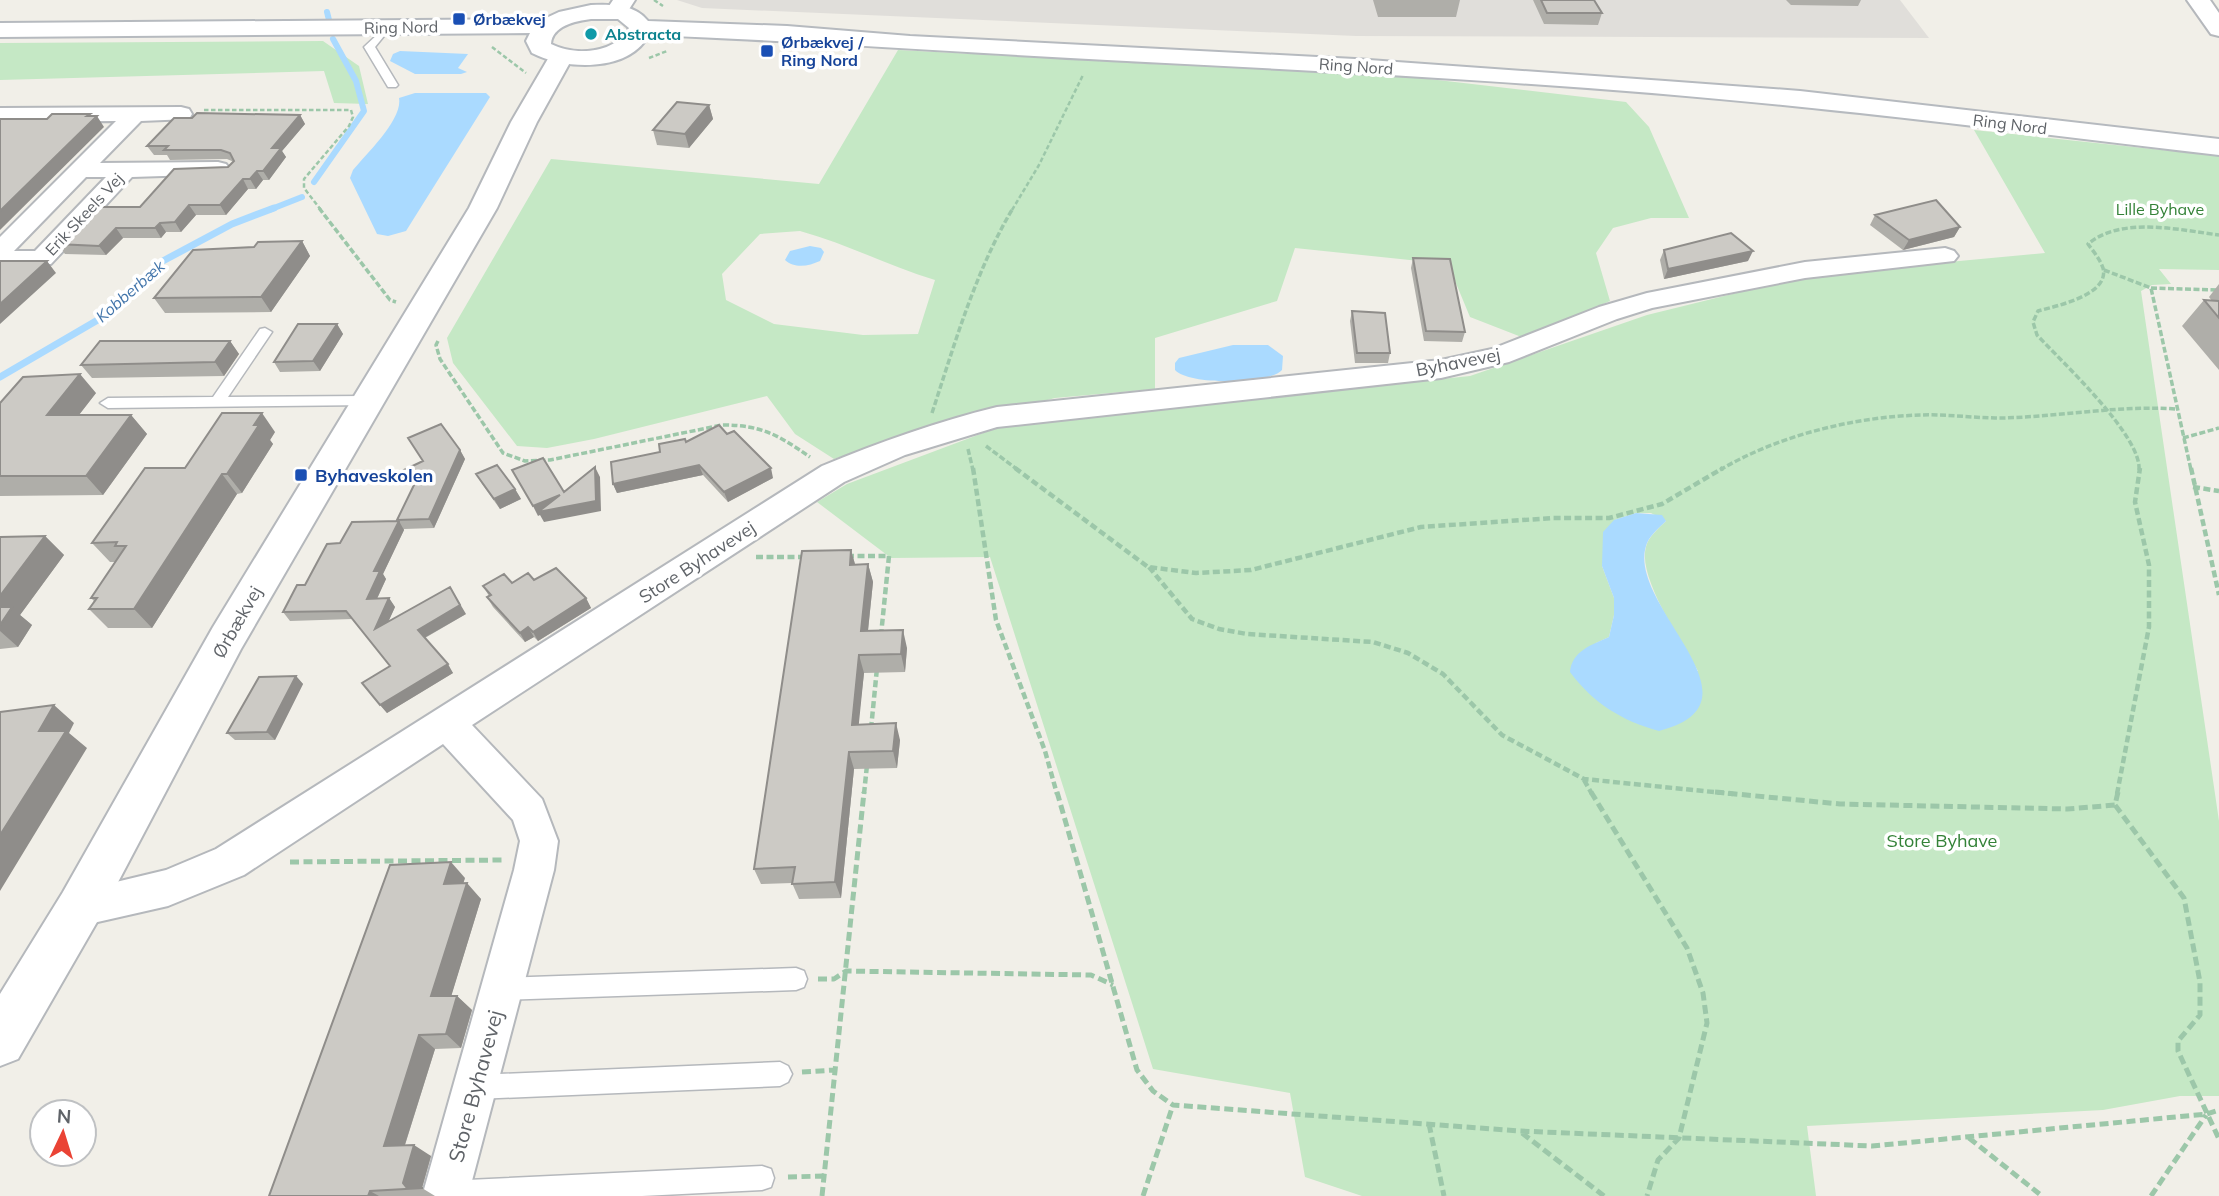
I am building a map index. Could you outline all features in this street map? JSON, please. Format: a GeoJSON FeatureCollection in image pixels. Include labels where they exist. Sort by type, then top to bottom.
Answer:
{"type":"FeatureCollection","features":[{"type":"Feature","properties":{"kind":"main road"},"geometry":{"type":"LineString","coordinates":[[2198,0],[2219,29]]}},
{"type":"Feature","properties":{"kind":"main road"},"geometry":{"type":"LineString","coordinates":[[608,6],[638,21],[638,35],[586,67],[540,48],[543,33],[568,17],[608,6]]}},
{"type":"Feature","properties":{"kind":"main road","name":"Ring Nord"},"geometry":{"type":"LineString","coordinates":[[0,30],[543,33]]}},
{"type":"Feature","properties":{"kind":"main road","name":"Ring Nord"},"geometry":{"type":"LineString","coordinates":[[253,30],[379,36],[543,33]]}},
{"type":"Feature","properties":{"kind":"main road","name":"Ring Nord"},"geometry":{"type":"LineString","coordinates":[[638,35],[910,43],[1355,65],[1800,99],[2029,113],[2219,132]]}},
{"type":"Feature","properties":{"kind":"main road","name":"Ørbækvej"},"geometry":{"type":"LineString","coordinates":[[0,1041],[80,907],[227,638],[366,401],[432,322],[524,122],[561,57]]}},
{"type":"Feature","properties":{"kind":"main road","name":"Ring Nord"},"geometry":{"type":"LineString","coordinates":[[1800,99],[2219,147]]}},
{"type":"Feature","properties":{"kind":"main road","name":"Ørbækvej"},"geometry":{"type":"LineString","coordinates":[[483,208],[558,112]]}},
{"type":"Feature","properties":{"kind":"street","name":"Erik Skeels Vej"},"geometry":{"type":"LineString","coordinates":[[0,251],[135,114]]}},
{"type":"Feature","properties":{"kind":"street"},"geometry":{"type":"LineString","coordinates":[[0,115],[181,114]]}},
{"type":"Feature","properties":{"kind":"street","name":"Erik Skeels Vej"},"geometry":{"type":"LineString","coordinates":[[80,170],[226,169]]}},
{"type":"Feature","properties":{"kind":"street","name":"Erik Skeels Vej"},"geometry":{"type":"LineString","coordinates":[[0,259],[42,259],[126,170]]}},
{"type":"Feature","properties":{"kind":"street","name":"Byhavevej"},"geometry":{"type":"LineString","coordinates":[[960,426],[1034,412],[1441,369],[1499,356],[1608,313],[1660,298],[1805,270],[1945,256]]}},
{"type":"Feature","properties":{"kind":"street","name":"Store Byhavevej"},"geometry":{"type":"LineString","coordinates":[[80,907],[168,888],[230,862],[833,474],[960,426]]}},
{"type":"Feature","properties":{"kind":"street","name":"Store Byhavevej"},"geometry":{"type":"LineString","coordinates":[[446,1193],[534,870],[539,841],[529,811],[447,723]]}},
{"type":"Feature","properties":{"kind":"lane"},"geometry":{"type":"LineString","coordinates":[[379,36],[369,47],[392,85]]}},
{"type":"Feature","properties":{"kind":"lane"},"geometry":{"type":"LineString","coordinates":[[217,402],[265,332]]}},
{"type":"Feature","properties":{"kind":"lane"},"geometry":{"type":"LineString","coordinates":[[108,403],[366,401]]}},
{"type":"Feature","properties":{"kind":"lane"},"geometry":{"type":"LineString","coordinates":[[501,989],[796,979]]}},
{"type":"Feature","properties":{"kind":"lane"},"geometry":{"type":"LineString","coordinates":[[476,1087],[780,1074]]}},
{"type":"Feature","properties":{"kind":"lane"},"geometry":{"type":"LineString","coordinates":[[446,1193],[762,1178]]}},
{"type":"Feature","properties":{"kind":"path"},"geometry":{"type":"LineString","coordinates":[[927,437],[939,392],[989,251],[1007,215],[1039,165],[1083,75]]}},
{"type":"Feature","properties":{"kind":"path"},"geometry":{"type":"LineString","coordinates":[[181,114],[204,110],[351,110],[353,117],[349,126],[304,179],[304,188],[390,300],[432,322],[440,359],[503,453],[525,461],[550,460],[722,425],[746,424],[767,428],[833,474]]}},
{"type":"Feature","properties":{"kind":"path"},"geometry":{"type":"LineString","coordinates":[[2219,234],[2143,229],[2098,234],[2088,244],[2104,270],[2104,278],[2099,287],[2086,295],[2038,311],[2033,322],[2037,335],[2107,411],[2135,448],[2140,465],[2135,502],[2149,565],[2149,627],[2115,805],[2184,898],[2200,982],[2200,1014],[2178,1041],[2178,1051],[2219,1139]]}},
{"type":"Feature","properties":{"kind":"path"},"geometry":{"type":"LineString","coordinates":[[2104,270],[2151,288],[2219,290]]}},
{"type":"Feature","properties":{"kind":"path"},"geometry":{"type":"LineString","coordinates":[[2151,288],[2219,595]]}},
{"type":"Feature","properties":{"kind":"path"},"geometry":{"type":"LineString","coordinates":[[1148,567],[1196,573],[1251,570],[1422,527],[1553,518],[1609,518],[1662,504],[1752,451],[1827,427],[1918,415],[2000,418],[2149,407],[2176,409]]}},
{"type":"Feature","properties":{"kind":"path"},"geometry":{"type":"LineString","coordinates":[[960,426],[1148,567],[1192,619],[1219,629],[1247,634],[1373,642],[1408,653],[1443,674],[1502,735],[1584,779],[1840,804],[2067,809],[2115,805]]}},
{"type":"Feature","properties":{"kind":"path"},"geometry":{"type":"LineString","coordinates":[[960,426],[974,474],[996,620],[1045,751],[1137,1070],[1153,1091],[1173,1105],[1520,1131],[1872,1146],[2207,1115],[2219,1110]]}},
{"type":"Feature","properties":{"kind":"path"},"geometry":{"type":"LineString","coordinates":[[2183,438],[2219,428]]}},
{"type":"Feature","properties":{"kind":"path"},"geometry":{"type":"LineString","coordinates":[[2193,487],[2219,491]]}},
{"type":"Feature","properties":{"kind":"path"},"geometry":{"type":"LineString","coordinates":[[836,556],[889,556],[880,639]]}},
{"type":"Feature","properties":{"kind":"path"},"geometry":{"type":"LineString","coordinates":[[703,558],[809,557]]}},
{"type":"Feature","properties":{"kind":"path"},"geometry":{"type":"LineString","coordinates":[[870,736],[877,667]]}},
{"type":"Feature","properties":{"kind":"path"},"geometry":{"type":"LineString","coordinates":[[822,1196],[867,763]]}},
{"type":"Feature","properties":{"kind":"path"},"geometry":{"type":"LineString","coordinates":[[1584,779],[1687,948],[1703,992],[1707,1023],[1679,1138],[1658,1160],[1647,1196]]}},
{"type":"Feature","properties":{"kind":"path"},"geometry":{"type":"LineString","coordinates":[[285,862],[508,860],[504,873]]}},
{"type":"Feature","properties":{"kind":"path"},"geometry":{"type":"LineString","coordinates":[[796,979],[834,979],[846,971],[1091,975],[1113,985]]}},
{"type":"Feature","properties":{"kind":"path"},"geometry":{"type":"LineString","coordinates":[[780,1074],[836,1070]]}},
{"type":"Feature","properties":{"kind":"path"},"geometry":{"type":"LineString","coordinates":[[1143,1196],[1173,1105]]}},
{"type":"Feature","properties":{"kind":"path"},"geometry":{"type":"LineString","coordinates":[[2151,1196],[2207,1115]]}},
{"type":"Feature","properties":{"kind":"path"},"geometry":{"type":"LineString","coordinates":[[1429,1124],[1444,1196]]}},
{"type":"Feature","properties":{"kind":"path"},"geometry":{"type":"LineString","coordinates":[[1520,1131],[1604,1196]]}},
{"type":"Feature","properties":{"kind":"path"},"geometry":{"type":"LineString","coordinates":[[1968,1137],[2042,1196]]}},
{"type":"Feature","properties":{"kind":"path"},"geometry":{"type":"LineString","coordinates":[[762,1178],[824,1176]]}},
{"type":"Feature","properties":{"kind":"shaded area"},"geometry":{"type":"Polygon","coordinates":[[[677,0],[1900,0],[1929,38],[1356,36],[702,8],[677,0]]]}},
{"type":"Feature","properties":{"kind":"green space"},"geometry":{"type":"Polygon","coordinates":[[[323,41],[359,66],[368,104],[334,103],[324,71],[0,80],[0,43],[323,41]]]}},
{"type":"Feature","properties":{"kind":"green space"},"geometry":{"type":"Polygon","coordinates":[[[898,50],[1403,76],[1626,102],[1649,127],[1689,218],[1651,218],[1613,228],[1596,253],[1610,301],[1524,338],[1470,317],[1448,264],[1295,248],[1277,301],[1155,338],[1155,389],[1055,398],[872,446],[834,459],[795,434],[767,396],[594,439],[547,448],[517,446],[453,363],[447,338],[551,159],[819,184],[898,50]],[[800,231],[760,234],[722,274],[726,300],[774,324],[863,335],[918,334],[935,280],[800,231]]]}},
{"type":"Feature","properties":{"kind":"green space","name":"Store Byhave"},"geometry":{"type":"Polygon","coordinates":[[[1974,130],[2219,156],[2219,270],[2159,269],[2171,284],[2152,285],[2141,291],[2219,821],[2219,1096],[2180,1096],[2103,1110],[1807,1126],[1816,1196],[1362,1196],[1305,1177],[1290,1093],[1153,1069],[990,557],[891,558],[817,502],[847,484],[1007,424],[1470,376],[1647,315],[1810,275],[2045,253],[1974,130]],[[1636,513],[1615,520],[1602,566],[1614,598],[1614,615],[1609,637],[1596,643],[1698,671],[1663,610],[1648,575],[1645,560],[1647,543],[1666,521],[1651,513],[1636,513]]]}},
{"type":"Feature","properties":{"kind":"water"},"geometry":{"type":"Polygon","coordinates":[[[400,51],[468,54],[458,68],[467,72],[415,74],[390,61],[393,54],[400,51]]]}},
{"type":"Feature","properties":{"kind":"water"},"geometry":{"type":"Polygon","coordinates":[[[415,93],[486,93],[490,97],[406,231],[388,236],[377,234],[350,178],[353,170],[390,126],[399,106],[399,98],[415,93]]]}},
{"type":"Feature","properties":{"kind":"water"},"geometry":{"type":"Polygon","coordinates":[[[810,246],[821,248],[824,252],[820,261],[802,266],[785,260],[790,251],[810,246]]]}},
{"type":"Feature","properties":{"kind":"water"},"geometry":{"type":"Polygon","coordinates":[[[1233,345],[1268,345],[1283,356],[1282,370],[1262,378],[1212,381],[1196,379],[1175,370],[1175,363],[1179,358],[1233,345]]]}},
{"type":"Feature","properties":{"kind":"water"},"geometry":{"type":"Polygon","coordinates":[[[1636,513],[1662,515],[1666,521],[1647,543],[1646,570],[1656,597],[1688,650],[1700,676],[1702,698],[1690,717],[1659,731],[1633,722],[1609,709],[1588,693],[1570,672],[1578,654],[1609,637],[1614,615],[1614,598],[1602,566],[1603,532],[1614,520],[1636,513]]]}},
{"type":"Feature","properties":{"kind":"building"},"geometry":{"type":"Polygon","coordinates":[[[1541,0],[1594,0],[1602,13],[1547,13],[1541,0]]]}},
{"type":"Feature","properties":{"kind":"building"},"geometry":{"type":"Polygon","coordinates":[[[677,102],[709,105],[685,134],[653,130],[677,102]]]}},
{"type":"Feature","properties":{"kind":"building"},"geometry":{"type":"Polygon","coordinates":[[[197,113],[300,115],[272,148],[281,148],[263,171],[257,171],[250,179],[243,179],[220,205],[189,205],[175,222],[160,223],[155,228],[116,228],[99,246],[57,244],[96,207],[140,207],[174,169],[228,167],[234,161],[230,153],[221,150],[164,150],[168,146],[147,146],[174,118],[192,118],[197,113]]]}},
{"type":"Feature","properties":{"kind":"building"},"geometry":{"type":"Polygon","coordinates":[[[52,114],[97,116],[0,211],[0,119],[47,119],[52,114]]]}},
{"type":"Feature","properties":{"kind":"building"},"geometry":{"type":"Polygon","coordinates":[[[1936,200],[1960,227],[1909,240],[1875,215],[1936,200]]]}},
{"type":"Feature","properties":{"kind":"building"},"geometry":{"type":"Polygon","coordinates":[[[1731,233],[1753,251],[1668,269],[1664,250],[1731,233]]]}},
{"type":"Feature","properties":{"kind":"building"},"geometry":{"type":"Polygon","coordinates":[[[302,241],[261,297],[154,298],[193,250],[254,247],[258,242],[302,241]]]}},
{"type":"Feature","properties":{"kind":"building"},"geometry":{"type":"Polygon","coordinates":[[[1413,258],[1450,259],[1465,332],[1426,331],[1413,258]]]}},
{"type":"Feature","properties":{"kind":"building"},"geometry":{"type":"Polygon","coordinates":[[[0,261],[47,261],[0,304],[0,261]]]}},
{"type":"Feature","properties":{"kind":"building"},"geometry":{"type":"Polygon","coordinates":[[[2204,300],[2219,301],[2219,318],[2204,300]]]}},
{"type":"Feature","properties":{"kind":"building"},"geometry":{"type":"Polygon","coordinates":[[[1352,311],[1385,313],[1390,353],[1357,353],[1352,311]]]}},
{"type":"Feature","properties":{"kind":"building"},"geometry":{"type":"Polygon","coordinates":[[[298,324],[337,324],[313,361],[274,362],[298,324]]]}},
{"type":"Feature","properties":{"kind":"building"},"geometry":{"type":"Polygon","coordinates":[[[100,341],[230,341],[215,362],[81,365],[100,341]]]}},
{"type":"Feature","properties":{"kind":"building"},"geometry":{"type":"Polygon","coordinates":[[[80,374],[47,415],[131,415],[86,476],[0,476],[0,403],[23,377],[80,374]]]}},
{"type":"Feature","properties":{"kind":"building"},"geometry":{"type":"Polygon","coordinates":[[[222,413],[262,413],[254,425],[259,425],[227,474],[222,474],[134,609],[89,609],[97,598],[91,598],[126,546],[115,546],[117,542],[92,543],[145,468],[185,468],[222,413]]]}},
{"type":"Feature","properties":{"kind":"building"},"geometry":{"type":"Polygon","coordinates":[[[441,424],[460,450],[429,519],[397,520],[414,485],[404,470],[423,461],[408,438],[441,424]]]}},
{"type":"Feature","properties":{"kind":"building"},"geometry":{"type":"Polygon","coordinates":[[[719,425],[727,434],[734,431],[771,468],[724,492],[699,465],[613,484],[611,462],[660,452],[659,444],[685,439],[686,442],[719,425]]]}},
{"type":"Feature","properties":{"kind":"building"},"geometry":{"type":"Polygon","coordinates":[[[543,458],[564,492],[595,467],[596,501],[538,512],[560,495],[533,506],[512,470],[543,458]]]}},
{"type":"Feature","properties":{"kind":"building"},"geometry":{"type":"Polygon","coordinates":[[[497,465],[515,489],[494,499],[476,474],[497,465]]]}},
{"type":"Feature","properties":{"kind":"building"},"geometry":{"type":"Polygon","coordinates":[[[399,521],[374,571],[380,571],[367,599],[389,598],[375,629],[450,587],[460,605],[418,630],[448,664],[380,705],[362,683],[390,666],[346,611],[283,612],[297,585],[305,585],[327,544],[340,543],[352,522],[399,521]]]}},
{"type":"Feature","properties":{"kind":"building"},"geometry":{"type":"Polygon","coordinates":[[[45,536],[0,596],[0,537],[45,536]]]}},
{"type":"Feature","properties":{"kind":"building"},"geometry":{"type":"Polygon","coordinates":[[[851,550],[850,565],[868,564],[861,631],[903,630],[901,654],[859,655],[852,725],[896,723],[893,751],[849,752],[835,882],[792,884],[795,867],[754,869],[802,551],[851,550]]]}},
{"type":"Feature","properties":{"kind":"building"},"geometry":{"type":"Polygon","coordinates":[[[556,568],[586,598],[533,632],[528,627],[520,633],[487,597],[491,595],[483,586],[504,574],[512,583],[528,573],[534,580],[556,568]]]}},
{"type":"Feature","properties":{"kind":"building"},"geometry":{"type":"Polygon","coordinates":[[[0,607],[12,607],[0,625],[0,607]]]}},
{"type":"Feature","properties":{"kind":"building"},"geometry":{"type":"Polygon","coordinates":[[[296,676],[267,732],[227,733],[259,677],[296,676]]]}},
{"type":"Feature","properties":{"kind":"building"},"geometry":{"type":"Polygon","coordinates":[[[54,705],[39,731],[66,731],[0,835],[0,712],[54,705]]]}},
{"type":"Feature","properties":{"kind":"building"},"geometry":{"type":"Polygon","coordinates":[[[451,862],[444,884],[467,883],[431,996],[457,996],[446,1034],[419,1035],[384,1146],[414,1145],[403,1183],[407,1188],[423,1188],[370,1191],[368,1196],[269,1196],[390,865],[451,862]]]}},
{"type":"Feature","properties":{"kind":"waterway","name":"Kobberbæk"},"geometry":{"type":"LineString","coordinates":[[327,12],[330,24]]}},
{"type":"Feature","properties":{"kind":"waterway","name":"Kobberbæk"},"geometry":{"type":"LineString","coordinates":[[314,182],[364,111],[356,81],[333,39]]}},
{"type":"Feature","properties":{"kind":"waterway","name":"Kobberbæk"},"geometry":{"type":"LineString","coordinates":[[269,210],[302,197]]}},
{"type":"Feature","properties":{"kind":"waterway","name":"Kobberbæk"},"geometry":{"type":"LineString","coordinates":[[0,377],[108,314],[161,262],[232,224],[274,208]]}},
{"type":"Feature","properties":{"kind":"place","name":"Ørbækvej"},"geometry":{"type":"Point","coordinates":[459,19]}},
{"type":"Feature","properties":{"kind":"place","name":"Abstracta"},"geometry":{"type":"Point","coordinates":[591,34]}},
{"type":"Feature","properties":{"kind":"place","name":"Ørbækvej / Ring Nord"},"geometry":{"type":"Point","coordinates":[767,51]}},
{"type":"Feature","properties":{"kind":"place","name":"Byhaveskolen"},"geometry":{"type":"Point","coordinates":[301,475]}},
{"type":"Feature","properties":{"kind":"park label","name":"Lille Byhave"},"geometry":{"type":"Point","coordinates":[2160,209]}}]}
